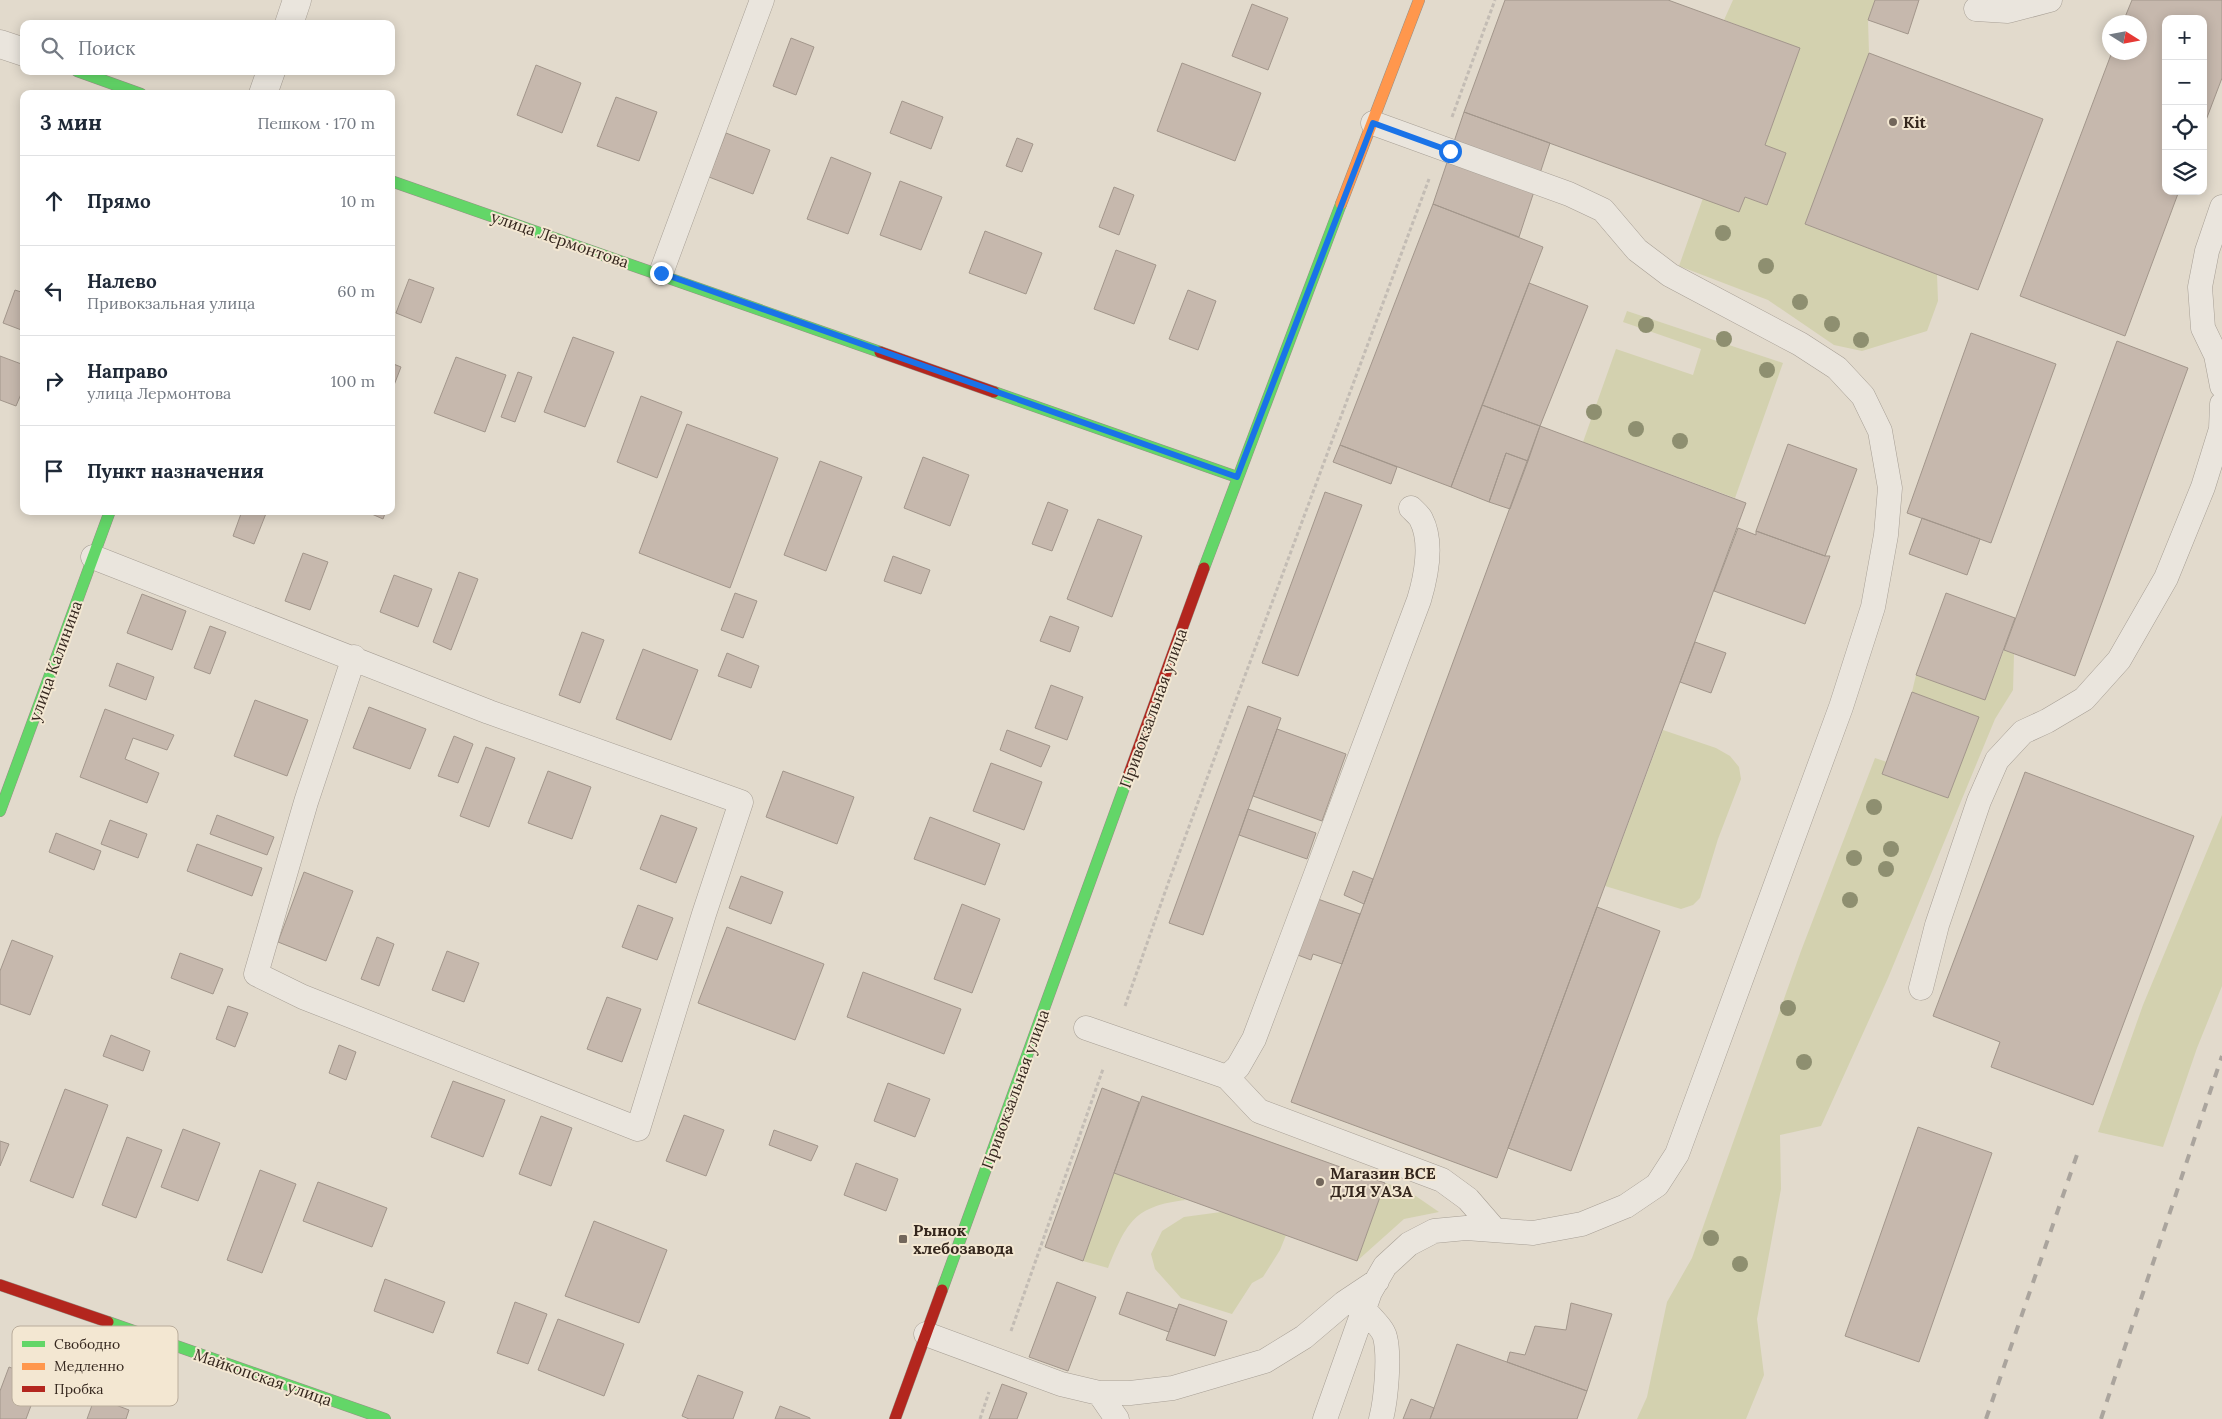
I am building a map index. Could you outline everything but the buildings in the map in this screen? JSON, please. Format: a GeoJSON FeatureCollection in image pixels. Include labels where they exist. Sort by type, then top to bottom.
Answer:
{"type":"FeatureCollection","features":[{"type":"Feature","properties":{"kind":"street"},"geometry":{"type":"LineString","coordinates":[[290,20],[297,0]]}},
{"type":"Feature","properties":{"kind":"street","name":"Привокзальная улица"},"geometry":{"type":"LineString","coordinates":[[896,1419],[1237,477],[1419,0]]}},
{"type":"Feature","properties":{"kind":"street"},"geometry":{"type":"LineString","coordinates":[[0,44],[20,51]]}},
{"type":"Feature","properties":{"kind":"street"},"geometry":{"type":"LineString","coordinates":[[88,75],[130,90]]}},
{"type":"Feature","properties":{"kind":"street"},"geometry":{"type":"LineString","coordinates":[[264,90],[270,75]]}},
{"type":"Feature","properties":{"kind":"street","name":"улица Лермонтова"},"geometry":{"type":"LineString","coordinates":[[395,182],[661,273],[1237,477]]}},
{"type":"Feature","properties":{"kind":"street","name":"улица Калинина"},"geometry":{"type":"LineString","coordinates":[[0,811],[109,515]]}},
{"type":"Feature","properties":{"kind":"street","name":"Майкопская улица"},"geometry":{"type":"LineString","coordinates":[[0,1285],[118,1326]]}},
{"type":"Feature","properties":{"kind":"street","name":"Майкопская улица"},"geometry":{"type":"LineString","coordinates":[[178,1347],[385,1419]]}},
{"type":"Feature","properties":{"kind":"lane"},"geometry":{"type":"LineString","coordinates":[[661,273],[762,0]]}},
{"type":"Feature","properties":{"kind":"lane"},"geometry":{"type":"LineString","coordinates":[[1976,9],[2008,11],[2050,0]]}},
{"type":"Feature","properties":{"kind":"lane"},"geometry":{"type":"LineString","coordinates":[[1325,1419],[1364,1309],[1377,1281],[1385,1266],[1408,1244],[1434,1231],[1466,1228],[1533,1233],[1582,1224],[1626,1206],[1657,1185],[1677,1154],[1841,707],[1873,608],[1886,535],[1890,488],[1880,431],[1863,396],[1837,368],[1800,344],[1670,275],[1637,250],[1603,210],[1570,194],[1373,123]]}},
{"type":"Feature","properties":{"kind":"lane"},"geometry":{"type":"LineString","coordinates":[[2222,207],[2207,251],[2200,287],[2203,328],[2216,355],[2222,386]]}},
{"type":"Feature","properties":{"kind":"lane"},"geometry":{"type":"LineString","coordinates":[[1921,988],[1937,925],[1979,801],[1997,760],[2023,732],[2047,721],[2084,699],[2119,660],[2166,578],[2203,487],[2220,429],[2222,404]]}},
{"type":"Feature","properties":{"kind":"lane"},"geometry":{"type":"LineString","coordinates":[[1228,1077],[1238,1067],[1254,1039],[1419,600],[1427,573],[1427,541],[1421,519],[1411,508]]}},
{"type":"Feature","properties":{"kind":"lane"},"geometry":{"type":"LineString","coordinates":[[93,557],[354,657],[489,712],[741,802],[704,914],[638,1129],[312,1000],[256,974],[306,802],[354,657]]}},
{"type":"Feature","properties":{"kind":"lane"},"geometry":{"type":"LineString","coordinates":[[1086,1028],[1228,1077],[1259,1111],[1442,1180],[1468,1199],[1494,1229]]}},
{"type":"Feature","properties":{"kind":"lane"},"geometry":{"type":"LineString","coordinates":[[926,1334],[1061,1384],[1099,1393],[1130,1393],[1173,1388],[1265,1361],[1304,1337],[1344,1303],[1377,1281]]}},
{"type":"Feature","properties":{"kind":"lane"},"geometry":{"type":"LineString","coordinates":[[1364,1309],[1385,1336],[1387,1366],[1384,1407],[1381,1419]]}},
{"type":"Feature","properties":{"kind":"lane"},"geometry":{"type":"LineString","coordinates":[[1099,1393],[1117,1419]]}},
{"type":"Feature","properties":{"kind":"path"},"geometry":{"type":"LineString","coordinates":[[980,1419],[1170,878],[1495,0]]}},
{"type":"Feature","properties":{"kind":"shaded area"},"geometry":{"type":"Polygon","coordinates":[[[1733,0],[1875,0],[1868,20],[1869,53],[1805,224],[1937,274],[1938,301],[1927,331],[1862,351],[1834,345],[1768,300],[1679,266],[1703,198],[1745,197],[1767,205],[1786,153],[1765,145],[1800,48],[1724,20],[1733,0]]]}},
{"type":"Feature","properties":{"kind":"shaded area"},"geometry":{"type":"Polygon","coordinates":[[[1627,311],[1783,363],[1735,498],[1583,442],[1616,349],[1693,375],[1701,349],[1623,322],[1627,311]]]}},
{"type":"Feature","properties":{"kind":"shaded area"},"geometry":{"type":"Polygon","coordinates":[[[2004,650],[2014,654],[2013,690],[1995,719],[1888,978],[1821,1126],[1780,1135],[1781,1189],[1757,1319],[1764,1375],[1746,1419],[1637,1419],[1647,1397],[1667,1302],[1692,1258],[1801,951],[1875,758],[1887,762],[1883,774],[1948,798],[1979,717],[1912,692],[1916,675],[1985,700],[2004,650]]]}},
{"type":"Feature","properties":{"kind":"shaded area"},"geometry":{"type":"Polygon","coordinates":[[[1663,730],[1716,748],[1730,756],[1739,767],[1741,779],[1718,839],[1700,898],[1693,905],[1681,909],[1605,886],[1663,730]]]}},
{"type":"Feature","properties":{"kind":"shaded area"},"geometry":{"type":"Polygon","coordinates":[[[2222,815],[2222,986],[2197,1048],[2163,1147],[2098,1132],[2143,1005],[2222,815]]]}},
{"type":"Feature","properties":{"kind":"shaded area"},"geometry":{"type":"Polygon","coordinates":[[[1114,1173],[1186,1200],[1168,1203],[1143,1212],[1127,1228],[1108,1268],[1083,1261],[1114,1173]]]}},
{"type":"Feature","properties":{"kind":"shaded area"},"geometry":{"type":"Polygon","coordinates":[[[1385,1183],[1407,1190],[1439,1212],[1404,1219],[1357,1261],[1385,1183]]]}},
{"type":"Feature","properties":{"kind":"shaded area"},"geometry":{"type":"Polygon","coordinates":[[[1221,1212],[1286,1235],[1280,1250],[1263,1277],[1252,1283],[1232,1314],[1181,1298],[1155,1269],[1151,1254],[1162,1231],[1184,1217],[1221,1212]]]}},
{"type":"Feature","properties":{"kind":"railway"},"geometry":{"type":"LineString","coordinates":[[2101,1419],[2222,1056]]}},
{"type":"Feature","properties":{"kind":"railway"},"geometry":{"type":"LineString","coordinates":[[1986,1419],[2079,1149]]}},
{"type":"Feature","properties":{"kind":"traffic: fast"},"geometry":{"type":"LineString","coordinates":[[88,75],[130,90]]}},
{"type":"Feature","properties":{"kind":"traffic: fast"},"geometry":{"type":"LineString","coordinates":[[395,182],[880,352]]}},
{"type":"Feature","properties":{"kind":"traffic: fast"},"geometry":{"type":"LineString","coordinates":[[1204,568],[1341,204]]}},
{"type":"Feature","properties":{"kind":"traffic: fast"},"geometry":{"type":"LineString","coordinates":[[994,392],[1237,477]]}},
{"type":"Feature","properties":{"kind":"traffic: fast"},"geometry":{"type":"LineString","coordinates":[[0,811],[109,515]]}},
{"type":"Feature","properties":{"kind":"traffic: fast"},"geometry":{"type":"LineString","coordinates":[[942,1290],[1129,774]]}},
{"type":"Feature","properties":{"kind":"traffic: fast"},"geometry":{"type":"LineString","coordinates":[[108,1322],[119,1326]]}},
{"type":"Feature","properties":{"kind":"traffic: fast"},"geometry":{"type":"LineString","coordinates":[[178,1347],[385,1419]]}},
{"type":"Feature","properties":{"kind":"traffic: slow"},"geometry":{"type":"LineString","coordinates":[[1341,204],[1419,0]]}},
{"type":"Feature","properties":{"kind":"traffic: jam"},"geometry":{"type":"LineString","coordinates":[[880,352],[994,392]]}},
{"type":"Feature","properties":{"kind":"traffic: jam"},"geometry":{"type":"LineString","coordinates":[[1129,774],[1204,568]]}},
{"type":"Feature","properties":{"kind":"traffic: jam"},"geometry":{"type":"LineString","coordinates":[[0,1285],[108,1322]]}},
{"type":"Feature","properties":{"kind":"traffic: jam"},"geometry":{"type":"LineString","coordinates":[[895,1419],[942,1290]]}},
{"type":"Feature","properties":{"kind":"place","name":"Kit"},"geometry":{"type":"Point","coordinates":[1893,122]}},
{"type":"Feature","properties":{"kind":"place","name":"Магазин ВСЕ ДЛЯ УАЗА"},"geometry":{"type":"Point","coordinates":[1320,1182]}},
{"type":"Feature","properties":{"kind":"place","name":"Рынок хлебозавода"},"geometry":{"type":"Point","coordinates":[903,1239]}},
{"type":"Feature","properties":{"kind":"route"},"geometry":{"type":"LineString","coordinates":[[661,273],[1237,477],[1373,123],[1450,151]]}}]}
